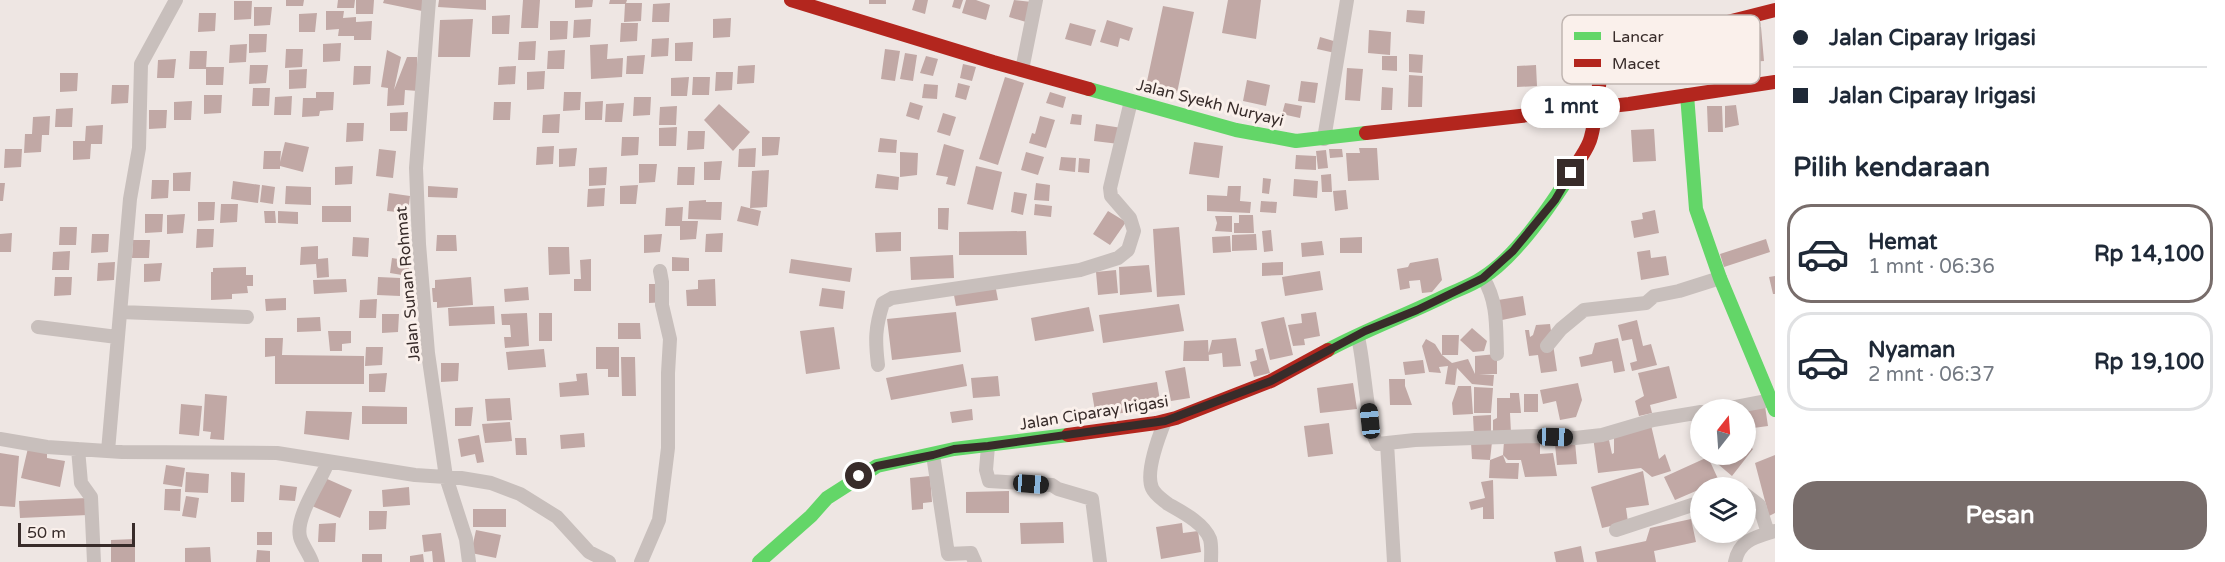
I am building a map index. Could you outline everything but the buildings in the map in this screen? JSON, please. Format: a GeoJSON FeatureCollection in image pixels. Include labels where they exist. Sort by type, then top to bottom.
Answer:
{"type":"FeatureCollection","features":[{"type":"Feature","properties":{"kind":"street"},"geometry":{"type":"LineString","coordinates":[[108,451],[130,199],[139,148],[141,64],[176,0]]}},
{"type":"Feature","properties":{"kind":"street","name":"Jalan Sunan Rohmat"},"geometry":{"type":"LineString","coordinates":[[429,0],[430,12],[416,168],[419,244],[428,353],[446,477],[466,539],[469,562]]}},
{"type":"Feature","properties":{"kind":"street","name":"Jalan Syekh Nuryayi"},"geometry":{"type":"LineString","coordinates":[[791,0],[1131,101],[1269,137],[1296,141],[1629,104],[1775,82]]}},
{"type":"Feature","properties":{"kind":"street"},"geometry":{"type":"LineString","coordinates":[[1022,70],[1036,0]]}},
{"type":"Feature","properties":{"kind":"street"},"geometry":{"type":"LineString","coordinates":[[1324,139],[1347,0]]}},
{"type":"Feature","properties":{"kind":"street","name":"Jalan Ciparay Irigasi"},"geometry":{"type":"LineString","coordinates":[[1755,15],[1775,10]]}},
{"type":"Feature","properties":{"kind":"street","name":"Jalan Ciparay Irigasi"},"geometry":{"type":"LineString","coordinates":[[759,562],[811,516],[827,498],[877,466],[954,449],[1163,425],[1271,381],[1359,341],[1457,292],[1488,288],[1513,251],[1555,200],[1588,144],[1599,107],[1600,84]]}},
{"type":"Feature","properties":{"kind":"street"},"geometry":{"type":"LineString","coordinates":[[1687,95],[1696,209],[1720,278],[1773,405],[1756,407]]}},
{"type":"Feature","properties":{"kind":"street"},"geometry":{"type":"LineString","coordinates":[[878,365],[875,336],[879,316],[883,303],[892,298],[1080,270],[1118,258],[1128,250],[1134,231],[1130,218],[1111,196],[1110,188],[1131,101]]}},
{"type":"Feature","properties":{"kind":"street"},"geometry":{"type":"LineString","coordinates":[[641,562],[659,520],[668,448],[670,339],[662,305],[660,271]]}},
{"type":"Feature","properties":{"kind":"street"},"geometry":{"type":"LineString","coordinates":[[1547,346],[1561,329],[1584,310],[1646,303],[1654,296],[1720,278]]}},
{"type":"Feature","properties":{"kind":"street"},"geometry":{"type":"LineString","coordinates":[[1488,288],[1495,310],[1497,354]]}},
{"type":"Feature","properties":{"kind":"street"},"geometry":{"type":"LineString","coordinates":[[121,312],[247,317]]}},
{"type":"Feature","properties":{"kind":"street"},"geometry":{"type":"LineString","coordinates":[[38,327],[117,337]]}},
{"type":"Feature","properties":{"kind":"street"},"geometry":{"type":"LineString","coordinates":[[1359,341],[1374,439],[1378,444],[1534,436],[1575,438],[1602,435],[1653,420],[1690,414]]}},
{"type":"Feature","properties":{"kind":"street"},"geometry":{"type":"LineString","coordinates":[[1163,425],[1155,450],[1150,479],[1151,488],[1158,497],[1205,531],[1211,541],[1211,562]]}},
{"type":"Feature","properties":{"kind":"street"},"geometry":{"type":"LineString","coordinates":[[0,439],[47,447],[108,451],[277,453],[415,475],[491,483],[520,494],[556,517],[590,552],[609,562]]}},
{"type":"Feature","properties":{"kind":"street"},"geometry":{"type":"LineString","coordinates":[[1388,443],[1394,562]]}},
{"type":"Feature","properties":{"kind":"street"},"geometry":{"type":"LineString","coordinates":[[988,446],[986,470],[989,481],[1052,485],[1092,499],[1100,562]]}},
{"type":"Feature","properties":{"kind":"street"},"geometry":{"type":"LineString","coordinates":[[78,449],[81,483],[91,497],[94,562]]}},
{"type":"Feature","properties":{"kind":"street"},"geometry":{"type":"LineString","coordinates":[[933,455],[949,558],[970,553],[973,554],[975,562]]}},
{"type":"Feature","properties":{"kind":"street"},"geometry":{"type":"LineString","coordinates":[[312,562],[300,540],[300,523],[328,462]]}},
{"type":"Feature","properties":{"kind":"street"},"geometry":{"type":"LineString","coordinates":[[1735,562],[1740,548],[1745,543],[1772,532],[1756,502]]}},
{"type":"Feature","properties":{"kind":"street"},"geometry":{"type":"LineString","coordinates":[[1616,530],[1690,506]]}},
{"type":"Feature","properties":{"kind":"traffic: fast"},"geometry":{"type":"LineString","coordinates":[[1089,89],[1236,130],[1296,141],[1366,133]]}},
{"type":"Feature","properties":{"kind":"traffic: fast"},"geometry":{"type":"LineString","coordinates":[[1687,95],[1696,209],[1720,278],[1775,410]]}},
{"type":"Feature","properties":{"kind":"traffic: fast"},"geometry":{"type":"LineString","coordinates":[[1328,350],[1470,285],[1496,268],[1535,225],[1578,162]]}},
{"type":"Feature","properties":{"kind":"traffic: fast"},"geometry":{"type":"LineString","coordinates":[[759,562],[811,516],[827,498],[877,466],[954,449],[1068,435]]}},
{"type":"Feature","properties":{"kind":"traffic: jam"},"geometry":{"type":"LineString","coordinates":[[791,0],[1089,89]]}},
{"type":"Feature","properties":{"kind":"traffic: jam"},"geometry":{"type":"LineString","coordinates":[[1755,15],[1775,10]]}},
{"type":"Feature","properties":{"kind":"traffic: jam"},"geometry":{"type":"LineString","coordinates":[[1366,133],[1629,104],[1775,82]]}},
{"type":"Feature","properties":{"kind":"traffic: jam"},"geometry":{"type":"LineString","coordinates":[[1578,162],[1590,140],[1600,84]]}},
{"type":"Feature","properties":{"kind":"traffic: jam"},"geometry":{"type":"LineString","coordinates":[[1068,435],[1156,423],[1176,418],[1271,381],[1328,350]]}},
{"type":"Feature","properties":{"kind":"route"},"geometry":{"type":"LineString","coordinates":[[859,476],[877,466],[954,449],[1165,421],[1271,381],[1365,331],[1417,310],[1483,278],[1513,251],[1555,200],[1571,173]]}}]}
